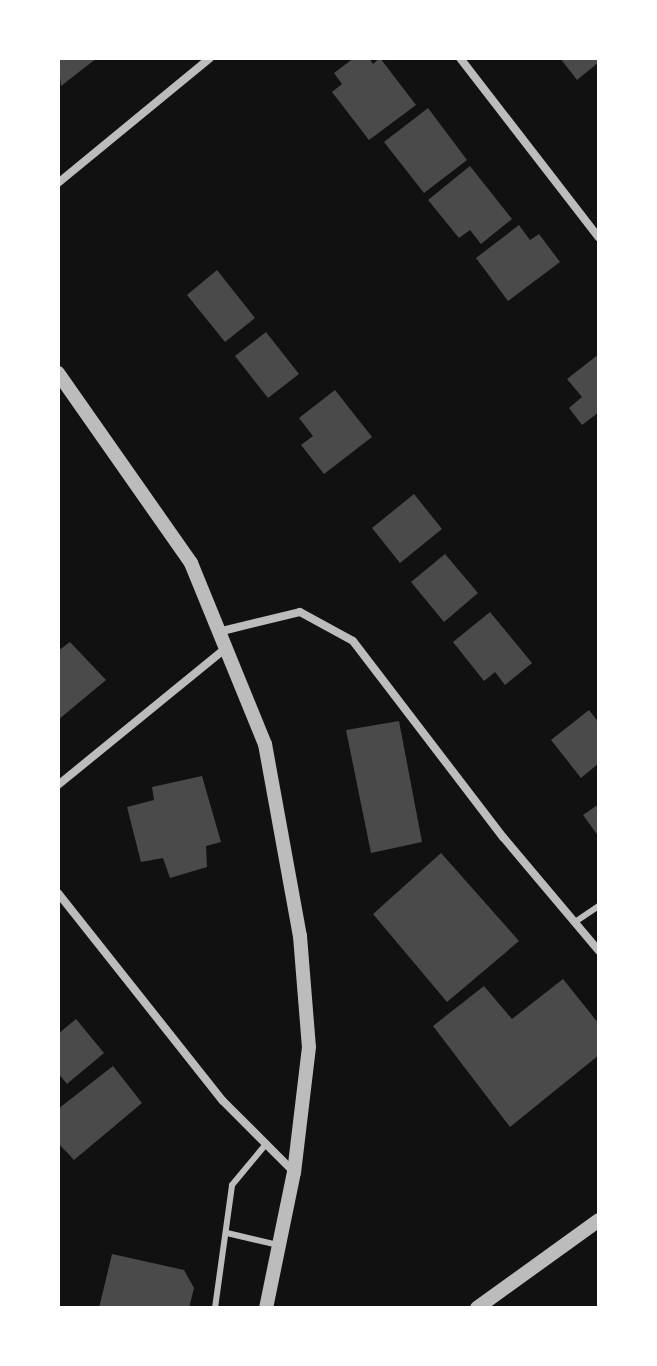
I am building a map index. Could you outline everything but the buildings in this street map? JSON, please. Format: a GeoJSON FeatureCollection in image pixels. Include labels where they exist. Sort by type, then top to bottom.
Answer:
{"type":"FeatureCollection","features":[{"type":"Feature","properties":{"kind":"street"},"geometry":{"type":"LineString","coordinates":[[58,183],[210,58]]}},
{"type":"Feature","properties":{"kind":"street"},"geometry":{"type":"LineString","coordinates":[[460,58],[599,238]]}},
{"type":"Feature","properties":{"kind":"street"},"geometry":{"type":"LineString","coordinates":[[58,373],[191,563],[265,744],[300,936],[309,1047],[294,1172],[266,1308]]}},
{"type":"Feature","properties":{"kind":"street"},"geometry":{"type":"LineString","coordinates":[[218,632],[300,612],[353,641],[503,837],[599,951]]}},
{"type":"Feature","properties":{"kind":"street"},"geometry":{"type":"LineString","coordinates":[[58,785],[225,649]]}},
{"type":"Feature","properties":{"kind":"street"},"geometry":{"type":"LineString","coordinates":[[58,893],[223,1101],[294,1172]]}},
{"type":"Feature","properties":{"kind":"street"},"geometry":{"type":"LineString","coordinates":[[477,1308],[599,1220]]}},
{"type":"Feature","properties":{"kind":"lane"},"geometry":{"type":"LineString","coordinates":[[575,922],[599,906]]}},
{"type":"Feature","properties":{"kind":"lane"},"geometry":{"type":"LineString","coordinates":[[215,1308],[232,1185],[266,1144]]}},
{"type":"Feature","properties":{"kind":"lane"},"geometry":{"type":"LineString","coordinates":[[227,1233],[280,1245]]}}]}
